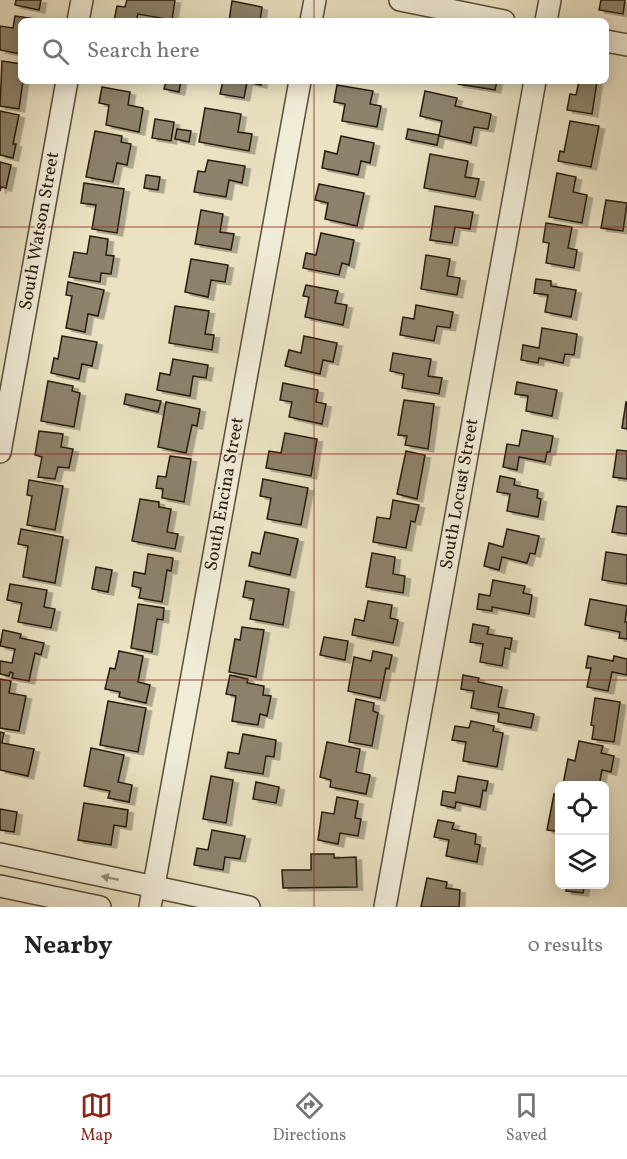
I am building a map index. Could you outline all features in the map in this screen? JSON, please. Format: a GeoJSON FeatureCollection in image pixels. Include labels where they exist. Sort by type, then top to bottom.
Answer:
{"type":"FeatureCollection","features":[{"type":"Feature","properties":{"kind":"street"},"geometry":{"type":"LineString","coordinates":[[79,18],[82,0]]}},
{"type":"Feature","properties":{"kind":"street"},"geometry":{"type":"LineString","coordinates":[[312,18],[315,0]]}},
{"type":"Feature","properties":{"kind":"street"},"geometry":{"type":"LineString","coordinates":[[400,0],[489,18]]}},
{"type":"Feature","properties":{"kind":"street"},"geometry":{"type":"LineString","coordinates":[[547,18],[550,0]]}},
{"type":"Feature","properties":{"kind":"street"},"geometry":{"type":"LineString","coordinates":[[609,42],[627,45]]}},
{"type":"Feature","properties":{"kind":"street","name":"South Watson Street"},"geometry":{"type":"LineString","coordinates":[[0,452],[66,84]]}},
{"type":"Feature","properties":{"kind":"street","name":"South Encina Street"},"geometry":{"type":"LineString","coordinates":[[152,897],[299,84]]}},
{"type":"Feature","properties":{"kind":"street","name":"South Locust Street"},"geometry":{"type":"LineString","coordinates":[[386,907],[534,84]]}},
{"type":"Feature","properties":{"kind":"street"},"geometry":{"type":"LineString","coordinates":[[0,854],[152,897],[249,907]]}},
{"type":"Feature","properties":{"kind":"street"},"geometry":{"type":"LineString","coordinates":[[0,886],[100,907]]}},
{"type":"Feature","properties":{"kind":"building"},"geometry":{"type":"Polygon","coordinates":[[[16,0],[41,0],[39,10],[15,5],[16,0]]]}},
{"type":"Feature","properties":{"kind":"building"},"geometry":{"type":"Polygon","coordinates":[[[127,0],[175,0],[172,18],[138,14],[137,18],[115,18],[117,6],[125,7],[127,0]]]}},
{"type":"Feature","properties":{"kind":"building"},"geometry":{"type":"Polygon","coordinates":[[[601,0],[625,0],[623,14],[599,10],[601,0]]]}},
{"type":"Feature","properties":{"kind":"building"},"geometry":{"type":"Polygon","coordinates":[[[232,1],[262,7],[260,18],[229,18],[232,1]]]}},
{"type":"Feature","properties":{"kind":"building"},"geometry":{"type":"Polygon","coordinates":[[[15,16],[28,18],[18,18],[18,53],[0,50],[0,26],[13,28],[15,16]]]}},
{"type":"Feature","properties":{"kind":"building"},"geometry":{"type":"Polygon","coordinates":[[[2,61],[18,64],[18,84],[23,84],[19,109],[0,106],[2,61]]]}},
{"type":"Feature","properties":{"kind":"building"},"geometry":{"type":"Polygon","coordinates":[[[165,84],[180,84],[179,92],[164,89],[165,84]]]}},
{"type":"Feature","properties":{"kind":"building"},"geometry":{"type":"Polygon","coordinates":[[[222,84],[247,84],[244,98],[220,94],[222,84]]]}},
{"type":"Feature","properties":{"kind":"building"},"geometry":{"type":"Polygon","coordinates":[[[458,84],[496,84],[495,90],[458,84]]]}},
{"type":"Feature","properties":{"kind":"building"},"geometry":{"type":"Polygon","coordinates":[[[578,84],[597,84],[592,114],[567,110],[570,94],[576,95],[578,84]]]}},
{"type":"Feature","properties":{"kind":"building"},"geometry":{"type":"Polygon","coordinates":[[[337,85],[373,91],[370,104],[381,106],[377,127],[342,121],[345,104],[334,102],[337,85]]]}},
{"type":"Feature","properties":{"kind":"building"},"geometry":{"type":"Polygon","coordinates":[[[102,87],[130,92],[128,105],[143,108],[139,132],[106,125],[109,105],[99,103],[102,87]]]}},
{"type":"Feature","properties":{"kind":"building"},"geometry":{"type":"Polygon","coordinates":[[[425,91],[457,98],[455,106],[491,114],[488,129],[474,127],[471,143],[439,136],[442,121],[420,116],[425,91]]]}},
{"type":"Feature","properties":{"kind":"building"},"geometry":{"type":"Polygon","coordinates":[[[205,108],[241,114],[238,132],[252,134],[249,151],[199,142],[205,108]]]}},
{"type":"Feature","properties":{"kind":"building"},"geometry":{"type":"Polygon","coordinates":[[[0,111],[19,115],[13,144],[16,144],[13,158],[0,155],[0,111]]]}},
{"type":"Feature","properties":{"kind":"building"},"geometry":{"type":"Polygon","coordinates":[[[155,119],[174,122],[171,141],[152,138],[155,119]]]}},
{"type":"Feature","properties":{"kind":"building"},"geometry":{"type":"Polygon","coordinates":[[[570,121],[599,126],[591,167],[558,161],[560,151],[564,152],[570,121]]]}},
{"type":"Feature","properties":{"kind":"building"},"geometry":{"type":"Polygon","coordinates":[[[177,129],[191,131],[189,142],[175,139],[177,129]]]}},
{"type":"Feature","properties":{"kind":"building"},"geometry":{"type":"Polygon","coordinates":[[[408,129],[439,135],[437,145],[406,139],[408,129]]]}},
{"type":"Feature","properties":{"kind":"building"},"geometry":{"type":"Polygon","coordinates":[[[95,131],[122,136],[121,142],[131,144],[127,165],[117,163],[113,182],[86,177],[95,131]]]}},
{"type":"Feature","properties":{"kind":"building"},"geometry":{"type":"Polygon","coordinates":[[[341,136],[374,143],[370,163],[361,161],[358,175],[322,168],[325,151],[337,154],[341,136]]]}},
{"type":"Feature","properties":{"kind":"building"},"geometry":{"type":"Polygon","coordinates":[[[430,154],[468,161],[465,177],[479,179],[475,197],[424,188],[430,154]]]}},
{"type":"Feature","properties":{"kind":"building"},"geometry":{"type":"Polygon","coordinates":[[[208,160],[245,166],[242,183],[229,180],[226,197],[194,192],[198,171],[205,172],[208,160]]]}},
{"type":"Feature","properties":{"kind":"building"},"geometry":{"type":"Polygon","coordinates":[[[0,162],[11,165],[6,188],[1,187],[0,191],[0,162]]]}},
{"type":"Feature","properties":{"kind":"building"},"geometry":{"type":"Polygon","coordinates":[[[557,173],[576,177],[573,192],[587,195],[582,223],[549,217],[557,173]]]}},
{"type":"Feature","properties":{"kind":"building"},"geometry":{"type":"Polygon","coordinates":[[[146,175],[160,177],[158,190],[144,188],[146,175]]]}},
{"type":"Feature","properties":{"kind":"building"},"geometry":{"type":"Polygon","coordinates":[[[84,183],[124,189],[117,233],[92,229],[96,205],[81,203],[84,183]]]}},
{"type":"Feature","properties":{"kind":"building"},"geometry":{"type":"Polygon","coordinates":[[[319,184],[364,193],[357,226],[325,219],[328,203],[315,200],[319,184]]]}},
{"type":"Feature","properties":{"kind":"building"},"geometry":{"type":"Polygon","coordinates":[[[606,200],[627,203],[623,231],[601,228],[606,200]]]}},
{"type":"Feature","properties":{"kind":"building"},"geometry":{"type":"Polygon","coordinates":[[[435,206],[473,212],[470,229],[455,227],[452,243],[430,240],[435,206]]]}},
{"type":"Feature","properties":{"kind":"building"},"geometry":{"type":"Polygon","coordinates":[[[201,210],[223,214],[220,232],[234,234],[231,250],[195,244],[201,210]]]}},
{"type":"Feature","properties":{"kind":"building"},"geometry":{"type":"Polygon","coordinates":[[[546,223],[572,227],[568,248],[577,250],[574,268],[546,263],[549,243],[543,242],[546,223]]]}},
{"type":"Feature","properties":{"kind":"building"},"geometry":{"type":"Polygon","coordinates":[[[321,233],[354,240],[349,265],[342,263],[339,275],[303,268],[306,253],[316,255],[321,233]]]}},
{"type":"Feature","properties":{"kind":"building"},"geometry":{"type":"Polygon","coordinates":[[[90,236],[108,239],[106,255],[114,256],[111,274],[101,273],[100,282],[69,277],[74,252],[87,254],[90,236]]]}},
{"type":"Feature","properties":{"kind":"building"},"geometry":{"type":"Polygon","coordinates":[[[426,255],[450,259],[447,276],[460,278],[457,295],[421,289],[426,255]]]}},
{"type":"Feature","properties":{"kind":"building"},"geometry":{"type":"Polygon","coordinates":[[[191,259],[228,265],[225,282],[211,280],[208,297],[185,292],[191,259]]]}},
{"type":"Feature","properties":{"kind":"building"},"geometry":{"type":"Polygon","coordinates":[[[536,279],[551,281],[551,286],[576,290],[571,317],[545,312],[548,295],[534,293],[536,279]]]}},
{"type":"Feature","properties":{"kind":"building"},"geometry":{"type":"Polygon","coordinates":[[[68,282],[104,290],[98,316],[88,314],[85,332],[66,328],[72,296],[66,295],[68,282]]]}},
{"type":"Feature","properties":{"kind":"building"},"geometry":{"type":"Polygon","coordinates":[[[306,285],[338,291],[335,303],[347,305],[343,325],[305,317],[309,297],[303,296],[306,285]]]}},
{"type":"Feature","properties":{"kind":"building"},"geometry":{"type":"Polygon","coordinates":[[[416,305],[453,312],[450,328],[437,326],[434,341],[400,335],[403,317],[414,319],[416,305]]]}},
{"type":"Feature","properties":{"kind":"building"},"geometry":{"type":"Polygon","coordinates":[[[175,306],[209,311],[205,334],[214,335],[212,350],[169,343],[175,306]]]}},
{"type":"Feature","properties":{"kind":"building"},"geometry":{"type":"Polygon","coordinates":[[[542,328],[577,334],[574,355],[565,354],[563,363],[539,358],[538,363],[521,360],[523,345],[539,348],[542,328]]]}},
{"type":"Feature","properties":{"kind":"building"},"geometry":{"type":"Polygon","coordinates":[[[62,336],[97,342],[92,366],[82,364],[79,379],[51,373],[54,358],[58,359],[62,336]]]}},
{"type":"Feature","properties":{"kind":"building"},"geometry":{"type":"Polygon","coordinates":[[[304,336],[337,343],[333,362],[323,360],[320,374],[285,366],[289,350],[301,353],[304,336]]]}},
{"type":"Feature","properties":{"kind":"building"},"geometry":{"type":"Polygon","coordinates":[[[393,353],[431,359],[428,376],[442,378],[439,394],[402,388],[404,374],[390,371],[393,353]]]}},
{"type":"Feature","properties":{"kind":"building"},"geometry":{"type":"Polygon","coordinates":[[[173,359],[208,365],[206,378],[193,376],[190,396],[157,390],[160,373],[170,375],[173,359]]]}},
{"type":"Feature","properties":{"kind":"building"},"geometry":{"type":"Polygon","coordinates":[[[48,381],[73,386],[72,391],[80,393],[74,427],[41,421],[48,381]]]}},
{"type":"Feature","properties":{"kind":"building"},"geometry":{"type":"Polygon","coordinates":[[[517,382],[557,390],[552,416],[526,411],[528,396],[515,394],[517,382]]]}},
{"type":"Feature","properties":{"kind":"building"},"geometry":{"type":"Polygon","coordinates":[[[283,383],[318,390],[316,402],[326,404],[322,424],[289,417],[292,402],[280,400],[283,383]]]}},
{"type":"Feature","properties":{"kind":"building"},"geometry":{"type":"Polygon","coordinates":[[[126,394],[161,401],[158,412],[124,404],[126,394]]]}},
{"type":"Feature","properties":{"kind":"building"},"geometry":{"type":"Polygon","coordinates":[[[404,400],[434,404],[428,449],[405,445],[407,436],[398,435],[404,400]]]}},
{"type":"Feature","properties":{"kind":"building"},"geometry":{"type":"Polygon","coordinates":[[[166,402],[200,409],[197,426],[192,425],[186,453],[158,447],[166,402]]]}},
{"type":"Feature","properties":{"kind":"building"},"geometry":{"type":"Polygon","coordinates":[[[627,402],[627,429],[622,428],[627,402]]]}},
{"type":"Feature","properties":{"kind":"building"},"geometry":{"type":"Polygon","coordinates":[[[522,430],[553,436],[550,452],[547,452],[545,462],[519,457],[517,470],[503,467],[507,444],[519,446],[522,430]]]}},
{"type":"Feature","properties":{"kind":"building"},"geometry":{"type":"Polygon","coordinates":[[[39,431],[63,434],[61,447],[73,449],[69,468],[58,467],[55,479],[38,477],[42,457],[35,455],[39,431]]]}},
{"type":"Feature","properties":{"kind":"building"},"geometry":{"type":"Polygon","coordinates":[[[285,433],[317,439],[311,476],[266,468],[269,451],[281,453],[285,433]]]}},
{"type":"Feature","properties":{"kind":"building"},"geometry":{"type":"Polygon","coordinates":[[[617,450],[627,451],[627,479],[613,477],[617,450]]]}},
{"type":"Feature","properties":{"kind":"building"},"geometry":{"type":"Polygon","coordinates":[[[406,451],[425,455],[417,499],[397,494],[406,451]]]}},
{"type":"Feature","properties":{"kind":"building"},"geometry":{"type":"Polygon","coordinates":[[[170,456],[191,459],[184,502],[162,498],[163,489],[156,488],[158,476],[166,477],[170,456]]]}},
{"type":"Feature","properties":{"kind":"building"},"geometry":{"type":"Polygon","coordinates":[[[500,476],[515,479],[514,485],[538,490],[537,498],[541,499],[538,517],[507,511],[510,494],[497,492],[500,476]]]}},
{"type":"Feature","properties":{"kind":"building"},"geometry":{"type":"Polygon","coordinates":[[[263,479],[308,488],[301,525],[267,519],[271,498],[260,496],[263,479]]]}},
{"type":"Feature","properties":{"kind":"building"},"geometry":{"type":"Polygon","coordinates":[[[29,480],[63,486],[55,530],[27,525],[32,496],[27,495],[29,480]]]}},
{"type":"Feature","properties":{"kind":"building"},"geometry":{"type":"Polygon","coordinates":[[[140,499],[159,502],[159,507],[171,509],[167,532],[178,534],[175,549],[132,541],[140,499]]]}},
{"type":"Feature","properties":{"kind":"building"},"geometry":{"type":"Polygon","coordinates":[[[393,500],[419,505],[415,522],[411,521],[406,548],[373,542],[377,517],[390,519],[393,500]]]}},
{"type":"Feature","properties":{"kind":"building"},"geometry":{"type":"Polygon","coordinates":[[[617,506],[627,507],[627,534],[612,532],[617,506]]]}},
{"type":"Feature","properties":{"kind":"building"},"geometry":{"type":"Polygon","coordinates":[[[21,529],[63,537],[55,583],[23,577],[28,546],[18,544],[21,529]]]}},
{"type":"Feature","properties":{"kind":"building"},"geometry":{"type":"Polygon","coordinates":[[[507,529],[539,536],[535,554],[530,553],[527,563],[502,557],[499,570],[484,566],[489,543],[503,547],[507,529]]]}},
{"type":"Feature","properties":{"kind":"building"},"geometry":{"type":"Polygon","coordinates":[[[265,532],[298,539],[290,575],[249,566],[252,552],[260,554],[265,532]]]}},
{"type":"Feature","properties":{"kind":"building"},"geometry":{"type":"Polygon","coordinates":[[[606,552],[627,555],[627,584],[602,580],[606,552]]]}},
{"type":"Feature","properties":{"kind":"building"},"geometry":{"type":"Polygon","coordinates":[[[372,553],[395,557],[393,574],[405,576],[403,593],[366,587],[372,553]]]}},
{"type":"Feature","properties":{"kind":"building"},"geometry":{"type":"Polygon","coordinates":[[[148,554],[173,558],[171,571],[167,570],[162,602],[139,598],[141,588],[132,586],[134,572],[145,574],[148,554]]]}},
{"type":"Feature","properties":{"kind":"building"},"geometry":{"type":"Polygon","coordinates":[[[96,567],[112,570],[108,592],[92,589],[96,567]]]}},
{"type":"Feature","properties":{"kind":"building"},"geometry":{"type":"Polygon","coordinates":[[[493,580],[525,586],[523,593],[532,595],[529,614],[492,607],[492,611],[477,609],[479,594],[490,596],[493,580]]]}},
{"type":"Feature","properties":{"kind":"building"},"geometry":{"type":"Polygon","coordinates":[[[246,581],[289,589],[283,625],[250,619],[254,599],[243,597],[246,581]]]}},
{"type":"Feature","properties":{"kind":"building"},"geometry":{"type":"Polygon","coordinates":[[[10,584],[47,590],[44,607],[55,609],[51,628],[18,622],[22,603],[7,600],[10,584]]]}},
{"type":"Feature","properties":{"kind":"building"},"geometry":{"type":"Polygon","coordinates":[[[590,599],[627,606],[625,622],[627,622],[627,639],[619,638],[620,632],[585,625],[590,599]]]}},
{"type":"Feature","properties":{"kind":"building"},"geometry":{"type":"Polygon","coordinates":[[[368,601],[392,605],[390,618],[398,620],[393,643],[352,635],[355,619],[364,621],[368,601]]]}},
{"type":"Feature","properties":{"kind":"building"},"geometry":{"type":"Polygon","coordinates":[[[138,604],[164,608],[163,620],[157,619],[152,652],[131,648],[138,604]]]}},
{"type":"Feature","properties":{"kind":"building"},"geometry":{"type":"Polygon","coordinates":[[[473,624],[489,627],[487,634],[512,638],[510,649],[505,648],[502,666],[480,662],[483,644],[470,642],[473,624]]]}},
{"type":"Feature","properties":{"kind":"building"},"geometry":{"type":"Polygon","coordinates":[[[242,627],[264,630],[256,677],[229,672],[235,639],[240,640],[242,627]]]}},
{"type":"Feature","properties":{"kind":"building"},"geometry":{"type":"Polygon","coordinates":[[[3,630],[21,634],[20,638],[44,643],[41,655],[35,653],[29,681],[12,678],[13,673],[10,672],[9,676],[0,674],[0,661],[12,663],[15,649],[0,646],[3,630]]]}},
{"type":"Feature","properties":{"kind":"building"},"geometry":{"type":"Polygon","coordinates":[[[324,637],[348,641],[345,660],[320,655],[324,637]]]}},
{"type":"Feature","properties":{"kind":"building"},"geometry":{"type":"Polygon","coordinates":[[[119,651],[143,656],[138,682],[150,685],[146,703],[119,697],[120,692],[105,689],[110,668],[115,669],[119,651]]]}},
{"type":"Feature","properties":{"kind":"building"},"geometry":{"type":"Polygon","coordinates":[[[373,651],[392,655],[389,669],[386,668],[380,698],[348,691],[354,657],[371,661],[373,651]]]}},
{"type":"Feature","properties":{"kind":"building"},"geometry":{"type":"Polygon","coordinates":[[[588,656],[613,661],[614,656],[627,659],[627,675],[612,672],[608,691],[587,687],[591,668],[586,668],[588,656]]]}},
{"type":"Feature","properties":{"kind":"building"},"geometry":{"type":"Polygon","coordinates":[[[230,675],[248,679],[247,683],[264,686],[263,695],[271,696],[267,716],[260,714],[258,725],[232,721],[236,696],[226,694],[230,675]]]}},
{"type":"Feature","properties":{"kind":"building"},"geometry":{"type":"Polygon","coordinates":[[[463,675],[479,678],[478,682],[502,687],[498,707],[534,714],[531,728],[498,722],[499,713],[471,708],[474,691],[461,689],[463,675]]]}},
{"type":"Feature","properties":{"kind":"building"},"geometry":{"type":"Polygon","coordinates":[[[0,679],[11,681],[9,693],[26,696],[19,731],[0,728],[0,679]]]}},
{"type":"Feature","properties":{"kind":"building"},"geometry":{"type":"Polygon","coordinates":[[[595,698],[620,702],[614,742],[592,739],[594,726],[591,725],[595,698]]]}},
{"type":"Feature","properties":{"kind":"building"},"geometry":{"type":"Polygon","coordinates":[[[356,699],[374,703],[373,711],[378,713],[372,746],[349,742],[356,699]]]}},
{"type":"Feature","properties":{"kind":"building"},"geometry":{"type":"Polygon","coordinates":[[[108,701],[146,708],[138,752],[100,745],[108,701]]]}},
{"type":"Feature","properties":{"kind":"building"},"geometry":{"type":"Polygon","coordinates":[[[471,721],[494,726],[493,731],[503,733],[497,767],[463,761],[466,742],[452,740],[455,726],[469,728],[471,721]]]}},
{"type":"Feature","properties":{"kind":"building"},"geometry":{"type":"Polygon","coordinates":[[[0,732],[4,733],[2,743],[34,749],[28,776],[0,770],[0,732]]]}},
{"type":"Feature","properties":{"kind":"building"},"geometry":{"type":"Polygon","coordinates":[[[243,734],[276,740],[274,757],[266,756],[263,774],[225,768],[228,752],[239,754],[243,734]]]}},
{"type":"Feature","properties":{"kind":"building"},"geometry":{"type":"Polygon","coordinates":[[[579,741],[603,746],[601,753],[614,756],[611,772],[602,770],[600,781],[564,781],[568,759],[575,761],[579,741]]]}},
{"type":"Feature","properties":{"kind":"building"},"geometry":{"type":"Polygon","coordinates":[[[327,742],[360,749],[356,772],[370,775],[366,794],[330,787],[331,780],[320,777],[327,742]]]}},
{"type":"Feature","properties":{"kind":"building"},"geometry":{"type":"Polygon","coordinates":[[[91,748],[124,755],[118,782],[132,785],[129,802],[108,798],[110,791],[84,786],[91,748]]]}},
{"type":"Feature","properties":{"kind":"building"},"geometry":{"type":"Polygon","coordinates":[[[211,776],[233,780],[226,823],[203,819],[211,776]]]}},
{"type":"Feature","properties":{"kind":"building"},"geometry":{"type":"Polygon","coordinates":[[[458,776],[488,781],[486,791],[483,790],[480,807],[456,802],[455,808],[441,805],[443,791],[455,793],[458,776]]]}},
{"type":"Feature","properties":{"kind":"building"},"geometry":{"type":"Polygon","coordinates":[[[256,782],[279,787],[276,803],[253,799],[256,782]]]}},
{"type":"Feature","properties":{"kind":"building"},"geometry":{"type":"Polygon","coordinates":[[[554,794],[555,794],[555,831],[547,830],[554,794]]]}},
{"type":"Feature","properties":{"kind":"building"},"geometry":{"type":"Polygon","coordinates":[[[337,797],[358,801],[355,818],[361,819],[358,836],[340,833],[338,844],[318,840],[322,812],[334,814],[337,797]]]}},
{"type":"Feature","properties":{"kind":"building"},"geometry":{"type":"Polygon","coordinates":[[[84,803],[128,810],[126,827],[114,825],[111,845],[78,840],[84,803]]]}},
{"type":"Feature","properties":{"kind":"building"},"geometry":{"type":"Polygon","coordinates":[[[0,809],[17,812],[14,832],[0,830],[0,809]]]}},
{"type":"Feature","properties":{"kind":"building"},"geometry":{"type":"Polygon","coordinates":[[[438,820],[454,823],[452,829],[476,834],[475,844],[480,845],[477,862],[446,856],[449,840],[434,837],[438,820]]]}},
{"type":"Feature","properties":{"kind":"building"},"geometry":{"type":"Polygon","coordinates":[[[212,830],[245,836],[240,859],[225,857],[223,870],[194,865],[197,848],[208,850],[212,830]]]}},
{"type":"Feature","properties":{"kind":"building"},"geometry":{"type":"Polygon","coordinates":[[[311,854],[334,854],[334,858],[356,857],[357,887],[283,888],[282,870],[311,870],[311,854]]]}},
{"type":"Feature","properties":{"kind":"building"},"geometry":{"type":"Polygon","coordinates":[[[427,878],[447,882],[446,888],[460,890],[459,907],[421,907],[427,878]]]}},
{"type":"Feature","properties":{"kind":"building"},"geometry":{"type":"Polygon","coordinates":[[[566,889],[584,889],[583,893],[566,891],[566,889]]]}}]}
